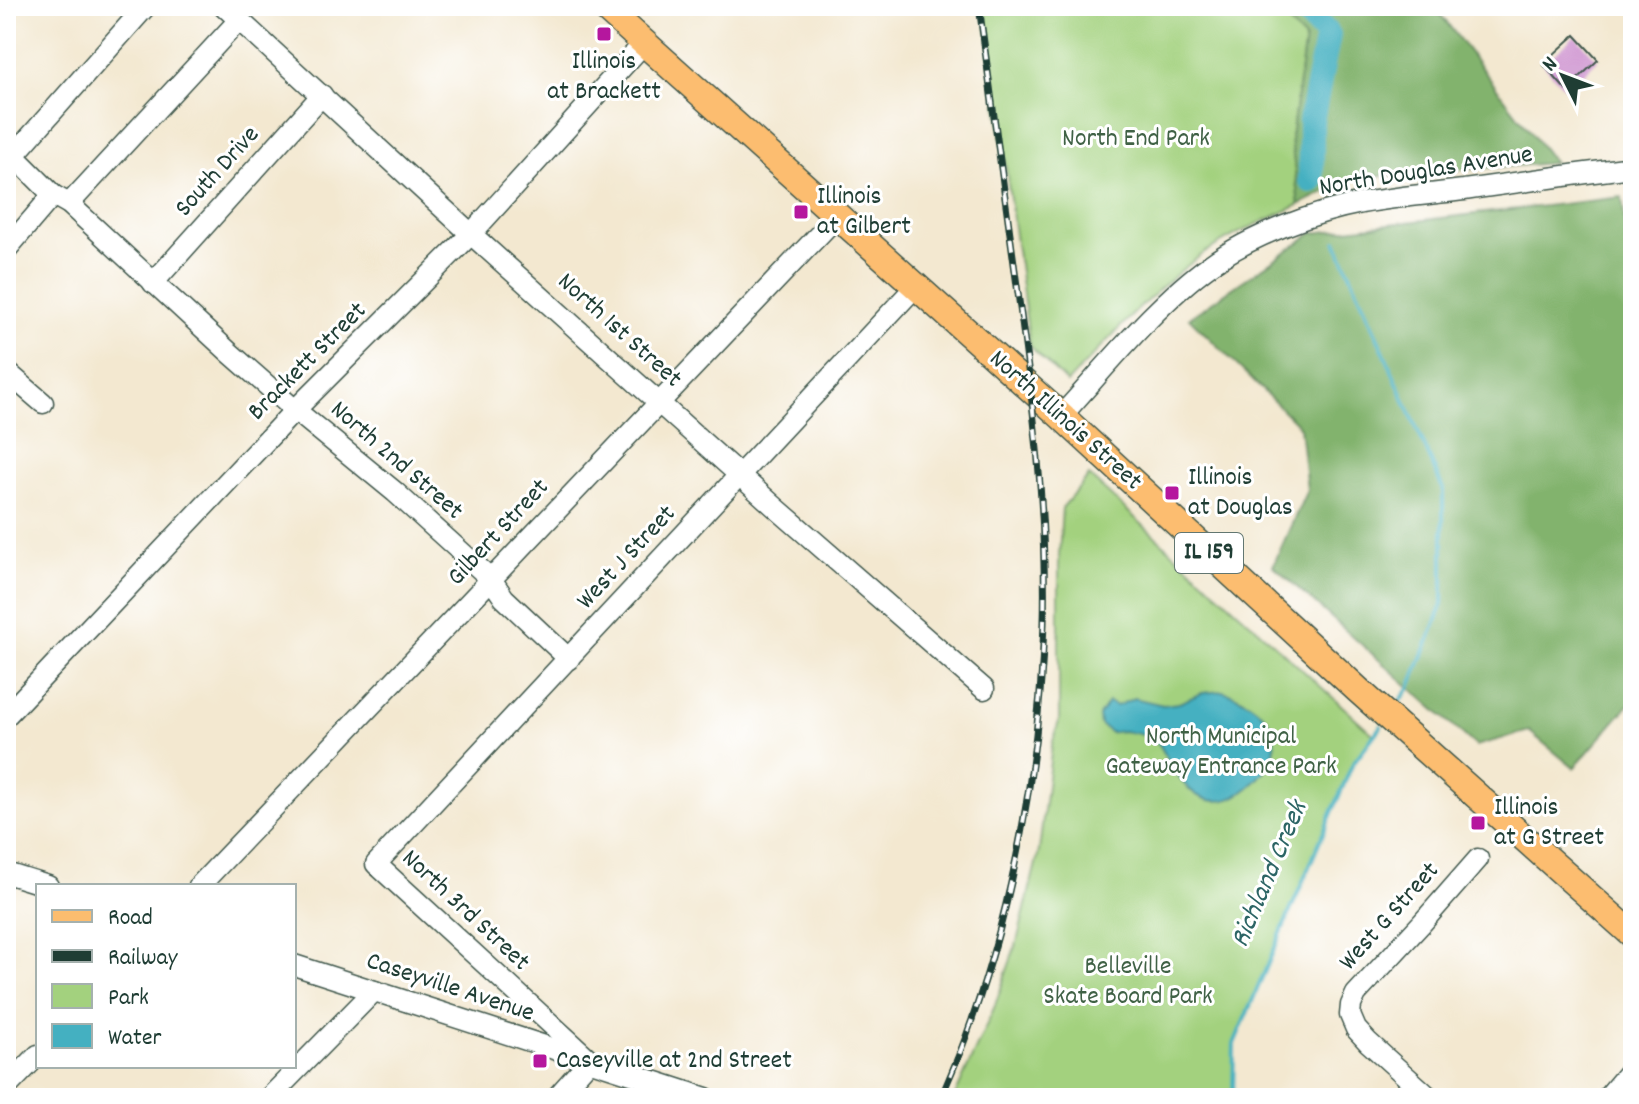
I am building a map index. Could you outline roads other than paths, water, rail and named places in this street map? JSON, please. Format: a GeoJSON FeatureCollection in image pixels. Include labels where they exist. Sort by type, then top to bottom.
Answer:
{"type":"FeatureCollection","features":[{"type":"Feature","properties":{"kind":"main road","name":"North Illinois Street"},"geometry":{"type":"LineString","coordinates":[[603,6],[1633,935]]}},
{"type":"Feature","properties":{"kind":"street"},"geometry":{"type":"LineString","coordinates":[[10,152],[146,6]]}},
{"type":"Feature","properties":{"kind":"street"},"geometry":{"type":"LineString","coordinates":[[6,250],[61,200],[231,13]]}},
{"type":"Feature","properties":{"kind":"street","name":"North 1st Street"},"geometry":{"type":"LineString","coordinates":[[231,13],[471,234],[984,689]]}},
{"type":"Feature","properties":{"kind":"street","name":"Brackett Street"},"geometry":{"type":"LineString","coordinates":[[6,716],[295,410],[471,234],[644,43]]}},
{"type":"Feature","properties":{"kind":"street","name":"South Drive"},"geometry":{"type":"LineString","coordinates":[[153,283],[322,95]]}},
{"type":"Feature","properties":{"kind":"street","name":"North 2nd Street"},"geometry":{"type":"LineString","coordinates":[[10,152],[295,410],[395,492],[491,579],[504,598],[569,659]]}},
{"type":"Feature","properties":{"kind":"street","name":"North Douglas Avenue"},"geometry":{"type":"LineString","coordinates":[[1061,416],[1152,316],[1188,284],[1210,265],[1269,233],[1324,213],[1362,204],[1633,167]]}},
{"type":"Feature","properties":{"kind":"street","name":"Gilbert Street"},"geometry":{"type":"LineString","coordinates":[[201,884],[838,215]]}},
{"type":"Feature","properties":{"kind":"street","name":"West J Street"},"geometry":{"type":"LineString","coordinates":[[376,864],[916,286]]}},
{"type":"Feature","properties":{"kind":"street"},"geometry":{"type":"LineString","coordinates":[[6,371],[43,403]]}},
{"type":"Feature","properties":{"kind":"street","name":"West G Street"},"geometry":{"type":"LineString","coordinates":[[1430,1098],[1356,1029],[1350,1015],[1351,1005],[1356,994],[1478,859]]}},
{"type":"Feature","properties":{"kind":"street","name":"North 3rd Street"},"geometry":{"type":"LineString","coordinates":[[376,864],[590,1060]]}},
{"type":"Feature","properties":{"kind":"street"},"geometry":{"type":"LineString","coordinates":[[6,873],[42,884]]}},
{"type":"Feature","properties":{"kind":"street","name":"Caseyville Avenue"},"geometry":{"type":"LineString","coordinates":[[296,966],[590,1060]]}},
{"type":"Feature","properties":{"kind":"street"},"geometry":{"type":"LineString","coordinates":[[269,1098],[374,991]]}},
{"type":"Feature","properties":{"kind":"street"},"geometry":{"type":"LineString","coordinates":[[6,1088],[36,1057]]}},
{"type":"Feature","properties":{"kind":"street"},"geometry":{"type":"LineString","coordinates":[[556,1098],[590,1060],[706,1098]]}},
{"type":"Feature","properties":{"kind":"street"},"geometry":{"type":"LineString","coordinates":[[1607,1098],[1633,1067]]}},
{"type":"Feature","properties":{"kind":"water"},"geometry":{"type":"Polygon","coordinates":[[[1223,691],[1241,698],[1267,719],[1275,745],[1272,759],[1263,774],[1243,792],[1225,800],[1202,798],[1189,789],[1154,740],[1123,731],[1110,732],[1100,725],[1099,716],[1108,702],[1117,706],[1134,698],[1163,705],[1179,703],[1202,693],[1223,691]]]}},
{"type":"Feature","properties":{"kind":"waterway","name":"Richland Creek"},"geometry":{"type":"LineString","coordinates":[[1301,6],[1328,35],[1311,121],[1311,180]]}},
{"type":"Feature","properties":{"kind":"waterway","name":"Richland Creek"},"geometry":{"type":"LineString","coordinates":[[1336,241],[1443,489],[1443,604],[1410,688],[1394,709]]}},
{"type":"Feature","properties":{"kind":"waterway","name":"Richland Creek"},"geometry":{"type":"LineString","coordinates":[[1233,1098],[1234,1044],[1353,763],[1381,726]]}},
{"type":"Feature","properties":{"kind":"railway"},"geometry":{"type":"LineString","coordinates":[[941,1098],[984,983],[1011,882],[1037,726],[1044,623],[1043,540],[1034,416],[979,6]]}},
{"type":"Feature","properties":{"kind":"place","name":"Illinois at Brackett"},"geometry":{"type":"Point","coordinates":[604,34]}},
{"type":"Feature","properties":{"kind":"place","name":"Illinois at Gilbert"},"geometry":{"type":"Point","coordinates":[801,212]}},
{"type":"Feature","properties":{"kind":"place","name":"Illinois at Douglas"},"geometry":{"type":"Point","coordinates":[1172,493]}},
{"type":"Feature","properties":{"kind":"place","name":"Illinois at G Street"},"geometry":{"type":"Point","coordinates":[1478,823]}},
{"type":"Feature","properties":{"kind":"place","name":"Caseyville at 2nd Street"},"geometry":{"type":"Point","coordinates":[540,1061]}},
{"type":"Feature","properties":{"kind":"park label","name":"North End Park"},"geometry":{"type":"Point","coordinates":[1136,139]}},
{"type":"Feature","properties":{"kind":"park label","name":"North Municipal Gateway Entrance Park"},"geometry":{"type":"Point","coordinates":[1221,752]}},
{"type":"Feature","properties":{"kind":"park label","name":"Belleville Skate Board Park"},"geometry":{"type":"Point","coordinates":[1128,982]}}]}
